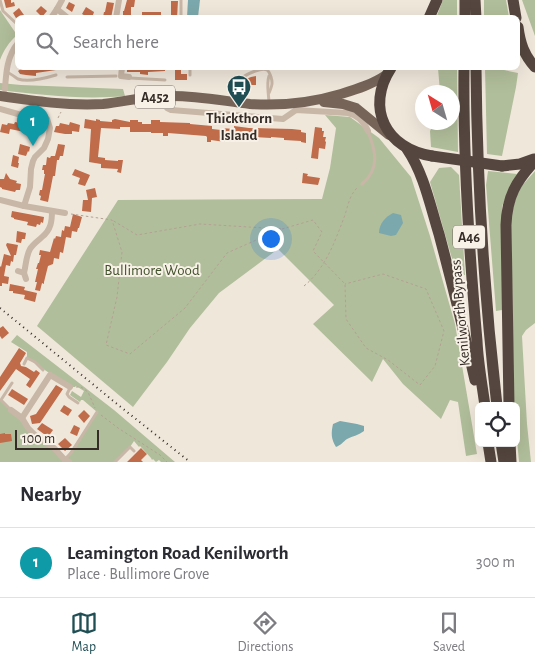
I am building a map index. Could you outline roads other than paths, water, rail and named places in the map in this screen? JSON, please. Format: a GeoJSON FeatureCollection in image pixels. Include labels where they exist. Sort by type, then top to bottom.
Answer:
{"type":"FeatureCollection","features":[{"type":"Feature","properties":{"kind":"highway"},"geometry":{"type":"LineString","coordinates":[[431,15],[437,0]]}},
{"type":"Feature","properties":{"kind":"highway"},"geometry":{"type":"LineString","coordinates":[[465,0],[465,15]]}},
{"type":"Feature","properties":{"kind":"highway"},"geometry":{"type":"LineString","coordinates":[[476,0],[476,15]]}},
{"type":"Feature","properties":{"kind":"highway"},"geometry":{"type":"LineString","coordinates":[[513,0],[516,15]]}},
{"type":"Feature","properties":{"kind":"highway"},"geometry":{"type":"LineString","coordinates":[[520,38],[525,55],[535,67]]}},
{"type":"Feature","properties":{"kind":"highway"},"geometry":{"type":"LineString","coordinates":[[520,61],[535,67]]}},
{"type":"Feature","properties":{"kind":"highway","name":"Kenilworth Bypass"},"geometry":{"type":"LineString","coordinates":[[464,70],[464,121],[470,253],[477,344],[484,402]]}},
{"type":"Feature","properties":{"kind":"highway","name":"Kenilworth Bypass"},"geometry":{"type":"LineString","coordinates":[[476,70],[480,206],[497,402]]}},
{"type":"Feature","properties":{"kind":"highway"},"geometry":{"type":"LineString","coordinates":[[388,71],[380,90],[379,104],[382,119],[394,139],[407,148],[419,154],[502,166],[520,164],[535,159]]}},
{"type":"Feature","properties":{"kind":"highway"},"geometry":{"type":"LineString","coordinates":[[407,148],[419,169],[426,190],[457,301],[479,402]]}},
{"type":"Feature","properties":{"kind":"highway"},"geometry":{"type":"LineString","coordinates":[[509,402],[506,212],[514,187],[535,159]]}},
{"type":"Feature","properties":{"kind":"highway"},"geometry":{"type":"LineString","coordinates":[[489,447],[491,462]]}},
{"type":"Feature","properties":{"kind":"highway"},"geometry":{"type":"LineString","coordinates":[[502,447],[504,462]]}},
{"type":"Feature","properties":{"kind":"highway"},"geometry":{"type":"LineString","coordinates":[[510,447],[511,462]]}},
{"type":"Feature","properties":{"kind":"main road","name":"A452"},"geometry":{"type":"LineString","coordinates":[[310,102],[361,88],[374,82],[388,71]]}},
{"type":"Feature","properties":{"kind":"main road","name":"A452"},"geometry":{"type":"LineString","coordinates":[[4,94],[64,103],[91,104],[166,96],[195,97],[243,103],[290,104],[310,102],[347,104],[356,108],[394,139]]}},
{"type":"Feature","properties":{"kind":"street"},"geometry":{"type":"LineString","coordinates":[[53,15],[62,0]]}},
{"type":"Feature","properties":{"kind":"street"},"geometry":{"type":"LineString","coordinates":[[116,15],[119,0]]}},
{"type":"Feature","properties":{"kind":"street"},"geometry":{"type":"LineString","coordinates":[[57,9],[64,15]]}},
{"type":"Feature","properties":{"kind":"street"},"geometry":{"type":"LineString","coordinates":[[4,94],[7,71],[12,50],[15,46]]}},
{"type":"Feature","properties":{"kind":"street"},"geometry":{"type":"LineString","coordinates":[[121,70],[118,76],[129,78]]}},
{"type":"Feature","properties":{"kind":"street"},"geometry":{"type":"LineString","coordinates":[[166,96],[166,106],[170,110],[284,119],[296,110],[348,113],[356,115],[368,131]]}},
{"type":"Feature","properties":{"kind":"street"},"geometry":{"type":"LineString","coordinates":[[265,118],[268,104]]}},
{"type":"Feature","properties":{"kind":"street"},"geometry":{"type":"LineString","coordinates":[[0,109],[18,114],[42,116],[51,120],[48,139],[44,148],[33,161],[30,187],[24,206]]}},
{"type":"Feature","properties":{"kind":"street"},"geometry":{"type":"LineString","coordinates":[[0,200],[65,213]]}},
{"type":"Feature","properties":{"kind":"street"},"geometry":{"type":"LineString","coordinates":[[22,274],[33,245],[49,229],[52,221],[52,211]]}},
{"type":"Feature","properties":{"kind":"street"},"geometry":{"type":"LineString","coordinates":[[43,370],[70,388]]}},
{"type":"Feature","properties":{"kind":"street"},"geometry":{"type":"LineString","coordinates":[[22,418],[50,375]]}},
{"type":"Feature","properties":{"kind":"street"},"geometry":{"type":"LineString","coordinates":[[11,410],[22,418],[35,435],[54,448],[67,461]]}},
{"type":"Feature","properties":{"kind":"lane"},"geometry":{"type":"LineString","coordinates":[[0,0],[3,11],[15,22]]}},
{"type":"Feature","properties":{"kind":"lane"},"geometry":{"type":"LineString","coordinates":[[181,0],[181,15]]}},
{"type":"Feature","properties":{"kind":"lane"},"geometry":{"type":"LineString","coordinates":[[190,70],[190,75]]}},
{"type":"Feature","properties":{"kind":"lane"},"geometry":{"type":"LineString","coordinates":[[242,76],[261,70]]}},
{"type":"Feature","properties":{"kind":"lane"},"geometry":{"type":"LineString","coordinates":[[266,70],[269,71],[272,85],[268,104]]}},
{"type":"Feature","properties":{"kind":"lane"},"geometry":{"type":"LineString","coordinates":[[7,71],[19,79],[32,80],[56,75]]}},
{"type":"Feature","properties":{"kind":"lane"},"geometry":{"type":"LineString","coordinates":[[67,77],[118,76]]}},
{"type":"Feature","properties":{"kind":"lane"},"geometry":{"type":"LineString","coordinates":[[129,78],[166,80]]}},
{"type":"Feature","properties":{"kind":"lane"},"geometry":{"type":"LineString","coordinates":[[362,184],[370,177],[375,162],[374,149],[368,131]]}},
{"type":"Feature","properties":{"kind":"lane"},"geometry":{"type":"LineString","coordinates":[[24,364],[27,358],[35,362],[43,370]]}},
{"type":"Feature","properties":{"kind":"lane"},"geometry":{"type":"LineString","coordinates":[[11,410],[1,400],[12,383]]}},
{"type":"Feature","properties":{"kind":"lane"},"geometry":{"type":"LineString","coordinates":[[70,388],[67,394],[78,403]]}},
{"type":"Feature","properties":{"kind":"lane"},"geometry":{"type":"LineString","coordinates":[[67,461],[97,412]]}},
{"type":"Feature","properties":{"kind":"lane"},"geometry":{"type":"LineString","coordinates":[[115,462],[130,447],[134,451]]}},
{"type":"Feature","properties":{"kind":"water"},"geometry":{"type":"Polygon","coordinates":[[[188,0],[200,0],[198,15],[187,15],[188,0]]]}},
{"type":"Feature","properties":{"kind":"water"},"geometry":{"type":"Polygon","coordinates":[[[393,213],[401,215],[403,223],[396,235],[391,236],[379,233],[383,221],[393,213]]]}},
{"type":"Feature","properties":{"kind":"water"},"geometry":{"type":"Polygon","coordinates":[[[340,421],[364,426],[364,431],[336,447],[332,439],[332,427],[333,424],[340,421]]]}},
{"type":"Feature","properties":{"kind":"railway"},"geometry":{"type":"LineString","coordinates":[[0,308],[190,462]]}},
{"type":"Feature","properties":{"kind":"place","name":"Thickthorn Island"},"geometry":{"type":"Point","coordinates":[239,108]}},
{"type":"Feature","properties":{"kind":"place","name":"Leamington Road Kenilworth"},"geometry":{"type":"Point","coordinates":[33,146]}},
{"type":"Feature","properties":{"kind":"park label","name":"Bullimore Wood"},"geometry":{"type":"Point","coordinates":[152,270]}}]}
